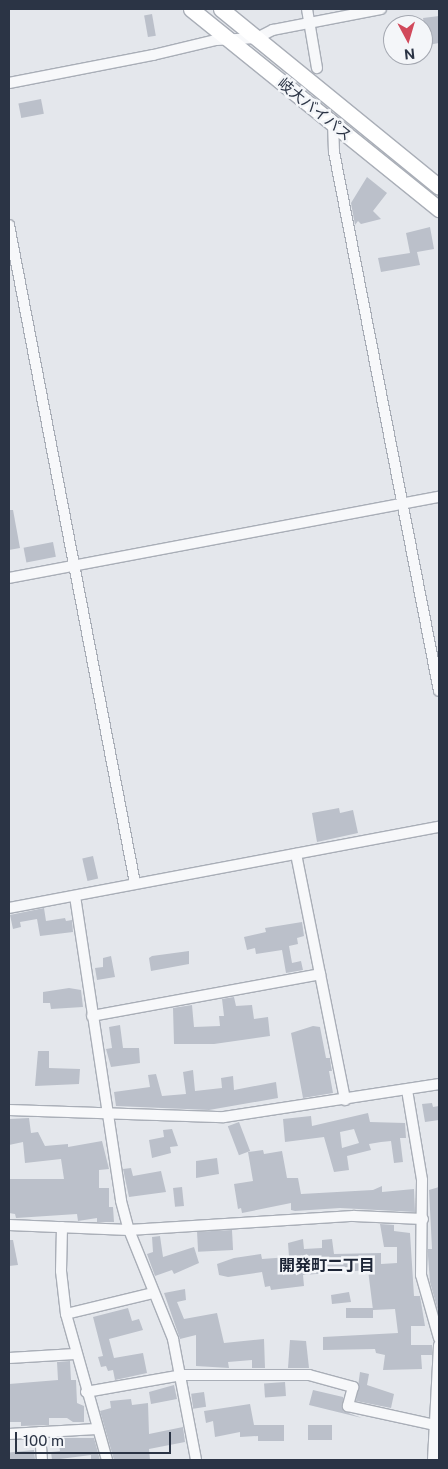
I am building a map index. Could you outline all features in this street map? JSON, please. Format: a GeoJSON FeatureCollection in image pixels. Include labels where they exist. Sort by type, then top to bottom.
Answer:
{"type":"FeatureCollection","features":[{"type":"Feature","properties":{"kind":"highway","name":"岐大バイパス"},"geometry":{"type":"LineString","coordinates":[[191,9],[439,208]]}},
{"type":"Feature","properties":{"kind":"highway","name":"岐大バイパス"},"geometry":{"type":"LineString","coordinates":[[220,9],[439,187]]}},
{"type":"Feature","properties":{"kind":"street"},"geometry":{"type":"LineString","coordinates":[[307,9],[317,68]]}},
{"type":"Feature","properties":{"kind":"street"},"geometry":{"type":"LineString","coordinates":[[9,83],[227,39],[257,38],[273,30],[381,9]]}},
{"type":"Feature","properties":{"kind":"street"},"geometry":{"type":"LineString","coordinates":[[333,124],[334,152],[439,691]]}},
{"type":"Feature","properties":{"kind":"street"},"geometry":{"type":"LineString","coordinates":[[9,225],[135,883]]}},
{"type":"Feature","properties":{"kind":"street"},"geometry":{"type":"LineString","coordinates":[[9,578],[439,497]]}},
{"type":"Feature","properties":{"kind":"street"},"geometry":{"type":"LineString","coordinates":[[9,908],[439,827]]}},
{"type":"Feature","properties":{"kind":"street"},"geometry":{"type":"LineString","coordinates":[[296,854],[345,1100]]}},
{"type":"Feature","properties":{"kind":"street"},"geometry":{"type":"LineString","coordinates":[[75,896],[106,1115],[129,1230],[172,1339],[182,1375],[196,1460]]}},
{"type":"Feature","properties":{"kind":"street"},"geometry":{"type":"LineString","coordinates":[[92,1016],[320,974]]}},
{"type":"Feature","properties":{"kind":"street"},"geometry":{"type":"LineString","coordinates":[[9,1110],[224,1118],[439,1084]]}},
{"type":"Feature","properties":{"kind":"street"},"geometry":{"type":"LineString","coordinates":[[407,1090],[422,1180],[421,1275],[437,1317],[439,1338]]}},
{"type":"Feature","properties":{"kind":"street"},"geometry":{"type":"LineString","coordinates":[[9,1225],[129,1230],[344,1217],[423,1219]]}},
{"type":"Feature","properties":{"kind":"street"},"geometry":{"type":"LineString","coordinates":[[62,1228],[61,1271],[66,1314],[74,1354],[107,1460]]}},
{"type":"Feature","properties":{"kind":"street"},"geometry":{"type":"LineString","coordinates":[[66,1314],[153,1293]]}},
{"type":"Feature","properties":{"kind":"street"},"geometry":{"type":"LineString","coordinates":[[433,1460],[437,1426],[439,1345]]}},
{"type":"Feature","properties":{"kind":"street"},"geometry":{"type":"LineString","coordinates":[[9,1358],[74,1354]]}},
{"type":"Feature","properties":{"kind":"street"},"geometry":{"type":"LineString","coordinates":[[86,1392],[182,1375],[309,1375],[353,1387],[348,1406],[437,1426]]}},
{"type":"Feature","properties":{"kind":"street"},"geometry":{"type":"LineString","coordinates":[[9,1434],[97,1429]]}},
{"type":"Feature","properties":{"kind":"street"},"geometry":{"type":"LineString","coordinates":[[40,1432],[42,1460]]}},
{"type":"Feature","properties":{"kind":"building"},"geometry":{"type":"Polygon","coordinates":[[[152,14],[156,36],[148,37],[144,15],[152,14]]]}},
{"type":"Feature","properties":{"kind":"building"},"geometry":{"type":"Polygon","coordinates":[[[439,16],[439,43],[433,44],[433,17],[439,16]]]}},
{"type":"Feature","properties":{"kind":"building"},"geometry":{"type":"Polygon","coordinates":[[[41,99],[44,114],[21,118],[18,103],[41,99]]]}},
{"type":"Feature","properties":{"kind":"building"},"geometry":{"type":"Polygon","coordinates":[[[367,177],[387,193],[373,211],[381,219],[361,224],[358,221],[355,225],[351,203],[367,177]]]}},
{"type":"Feature","properties":{"kind":"building"},"geometry":{"type":"Polygon","coordinates":[[[430,227],[434,249],[417,252],[420,265],[381,272],[378,258],[410,253],[406,233],[430,227]]]}},
{"type":"Feature","properties":{"kind":"building"},"geometry":{"type":"Polygon","coordinates":[[[9,510],[13,510],[20,548],[9,550],[9,510]]]}},
{"type":"Feature","properties":{"kind":"building"},"geometry":{"type":"Polygon","coordinates":[[[53,542],[56,557],[26,562],[24,548],[53,542]]]}},
{"type":"Feature","properties":{"kind":"building"},"geometry":{"type":"Polygon","coordinates":[[[339,808],[340,813],[353,810],[358,833],[317,842],[312,813],[339,808]]]}},
{"type":"Feature","properties":{"kind":"building"},"geometry":{"type":"Polygon","coordinates":[[[93,856],[98,878],[87,881],[82,858],[93,856]]]}},
{"type":"Feature","properties":{"kind":"building"},"geometry":{"type":"Polygon","coordinates":[[[44,908],[46,921],[65,918],[66,921],[72,920],[73,932],[40,936],[37,919],[20,922],[21,927],[13,929],[10,915],[44,908]]]}},
{"type":"Feature","properties":{"kind":"building"},"geometry":{"type":"Polygon","coordinates":[[[302,922],[304,936],[297,938],[298,944],[289,946],[292,963],[301,961],[303,970],[286,973],[282,950],[256,954],[255,948],[247,950],[244,937],[266,932],[265,928],[302,922]]]}},
{"type":"Feature","properties":{"kind":"building"},"geometry":{"type":"Polygon","coordinates":[[[189,951],[189,964],[151,971],[149,958],[152,956],[189,951]]]}},
{"type":"Feature","properties":{"kind":"building"},"geometry":{"type":"Polygon","coordinates":[[[111,956],[115,977],[97,980],[95,968],[103,967],[103,958],[111,956]]]}},
{"type":"Feature","properties":{"kind":"building"},"geometry":{"type":"Polygon","coordinates":[[[69,988],[81,990],[83,1007],[51,1009],[50,1003],[43,1003],[43,992],[69,988]]]}},
{"type":"Feature","properties":{"kind":"building"},"geometry":{"type":"Polygon","coordinates":[[[234,997],[236,1006],[252,1005],[254,1019],[268,1017],[270,1036],[214,1044],[174,1044],[173,1008],[192,1005],[194,1027],[220,1026],[219,1016],[224,1016],[222,999],[234,997]]]}},
{"type":"Feature","properties":{"kind":"building"},"geometry":{"type":"Polygon","coordinates":[[[120,1025],[123,1048],[139,1048],[140,1063],[111,1067],[106,1049],[112,1048],[109,1027],[120,1025]]]}},
{"type":"Feature","properties":{"kind":"building"},"geometry":{"type":"Polygon","coordinates":[[[313,1026],[320,1027],[326,1058],[330,1058],[332,1071],[329,1071],[333,1093],[303,1098],[291,1033],[313,1026]]]}},
{"type":"Feature","properties":{"kind":"building"},"geometry":{"type":"Polygon","coordinates":[[[38,1051],[49,1051],[49,1068],[80,1069],[79,1084],[35,1086],[38,1051]]]}},
{"type":"Feature","properties":{"kind":"building"},"geometry":{"type":"Polygon","coordinates":[[[193,1070],[195,1091],[222,1088],[221,1078],[233,1076],[234,1090],[276,1082],[278,1098],[209,1110],[116,1106],[114,1092],[150,1087],[148,1075],[156,1074],[162,1096],[186,1094],[183,1072],[193,1070]]]}},
{"type":"Feature","properties":{"kind":"building"},"geometry":{"type":"Polygon","coordinates":[[[432,1103],[433,1107],[439,1106],[439,1120],[425,1122],[422,1104],[432,1103]]]}},
{"type":"Feature","properties":{"kind":"building"},"geometry":{"type":"Polygon","coordinates":[[[368,1113],[370,1122],[405,1123],[406,1138],[400,1138],[403,1162],[394,1163],[391,1141],[381,1142],[369,1144],[371,1150],[347,1156],[349,1170],[334,1172],[324,1137],[285,1142],[283,1119],[311,1116],[312,1126],[368,1113]],[[354,1129],[340,1132],[342,1148],[359,1143],[354,1129]]]}},
{"type":"Feature","properties":{"kind":"building"},"geometry":{"type":"Polygon","coordinates":[[[29,1118],[31,1133],[38,1132],[45,1146],[68,1144],[68,1147],[102,1141],[109,1169],[99,1170],[99,1188],[109,1188],[109,1207],[113,1207],[114,1222],[97,1222],[97,1218],[78,1221],[77,1214],[16,1218],[15,1214],[9,1213],[9,1179],[64,1179],[61,1159],[25,1163],[23,1142],[9,1145],[9,1119],[29,1118]]]}},
{"type":"Feature","properties":{"kind":"building"},"geometry":{"type":"Polygon","coordinates":[[[239,1122],[250,1151],[239,1155],[228,1126],[239,1122]]]}},
{"type":"Feature","properties":{"kind":"building"},"geometry":{"type":"Polygon","coordinates":[[[172,1129],[178,1146],[170,1147],[171,1153],[152,1158],[149,1140],[164,1137],[163,1130],[172,1129]]]}},
{"type":"Feature","properties":{"kind":"building"},"geometry":{"type":"Polygon","coordinates":[[[263,1150],[264,1154],[282,1151],[287,1178],[298,1178],[301,1194],[373,1190],[382,1186],[382,1192],[414,1189],[415,1212],[340,1208],[295,1211],[291,1210],[291,1203],[242,1213],[241,1208],[238,1209],[234,1184],[253,1181],[248,1152],[263,1150]]]}},
{"type":"Feature","properties":{"kind":"building"},"geometry":{"type":"Polygon","coordinates":[[[217,1158],[219,1174],[196,1178],[196,1161],[217,1158]]]}},
{"type":"Feature","properties":{"kind":"building"},"geometry":{"type":"Polygon","coordinates":[[[131,1168],[133,1176],[161,1171],[166,1192],[129,1197],[123,1169],[131,1168]]]}},
{"type":"Feature","properties":{"kind":"building"},"geometry":{"type":"Polygon","coordinates":[[[182,1187],[184,1206],[175,1207],[173,1188],[182,1187]]]}},
{"type":"Feature","properties":{"kind":"building"},"geometry":{"type":"Polygon","coordinates":[[[439,1187],[438,1311],[430,1282],[428,1249],[432,1249],[429,1190],[439,1187]]]}},
{"type":"Feature","properties":{"kind":"building"},"geometry":{"type":"Polygon","coordinates":[[[380,1224],[394,1225],[394,1231],[410,1233],[414,1296],[420,1296],[425,1326],[411,1326],[411,1345],[432,1345],[432,1355],[421,1355],[422,1369],[383,1370],[385,1355],[376,1353],[375,1349],[323,1350],[323,1337],[398,1333],[395,1309],[373,1310],[368,1270],[303,1275],[304,1286],[271,1290],[270,1286],[265,1287],[262,1272],[228,1277],[219,1275],[217,1264],[234,1258],[261,1254],[262,1259],[289,1257],[288,1243],[303,1239],[304,1249],[322,1248],[322,1240],[332,1239],[334,1254],[381,1253],[381,1264],[397,1263],[397,1247],[384,1247],[380,1224]]]}},
{"type":"Feature","properties":{"kind":"building"},"geometry":{"type":"Polygon","coordinates":[[[232,1230],[233,1250],[198,1252],[197,1232],[232,1230]]]}},
{"type":"Feature","properties":{"kind":"building"},"geometry":{"type":"Polygon","coordinates":[[[160,1236],[163,1257],[194,1247],[199,1263],[174,1274],[172,1270],[155,1276],[147,1254],[153,1252],[152,1237],[160,1236]]]}},
{"type":"Feature","properties":{"kind":"building"},"geometry":{"type":"Polygon","coordinates":[[[9,1240],[13,1240],[18,1265],[9,1266],[9,1240]]]}},
{"type":"Feature","properties":{"kind":"building"},"geometry":{"type":"Polygon","coordinates":[[[185,1289],[186,1300],[177,1302],[184,1319],[217,1313],[224,1343],[264,1339],[265,1368],[252,1368],[252,1360],[228,1362],[229,1368],[196,1366],[196,1335],[180,1339],[164,1293],[185,1289]]]}},
{"type":"Feature","properties":{"kind":"building"},"geometry":{"type":"Polygon","coordinates":[[[349,1292],[351,1302],[332,1304],[331,1295],[349,1292]]]}},
{"type":"Feature","properties":{"kind":"building"},"geometry":{"type":"Polygon","coordinates":[[[128,1308],[132,1321],[139,1319],[143,1330],[109,1339],[114,1358],[143,1353],[147,1373],[115,1380],[113,1370],[108,1371],[106,1366],[101,1367],[98,1357],[103,1356],[93,1317],[128,1308]]]}},
{"type":"Feature","properties":{"kind":"building"},"geometry":{"type":"Polygon","coordinates":[[[346,1308],[373,1308],[373,1318],[346,1318],[346,1308]]]}},
{"type":"Feature","properties":{"kind":"building"},"geometry":{"type":"Polygon","coordinates":[[[290,1340],[306,1341],[309,1368],[288,1368],[290,1340]]]}},
{"type":"Feature","properties":{"kind":"building"},"geometry":{"type":"Polygon","coordinates":[[[70,1361],[71,1380],[76,1380],[77,1403],[84,1406],[84,1422],[73,1422],[67,1418],[49,1418],[49,1425],[21,1426],[21,1422],[9,1422],[9,1384],[58,1380],[57,1362],[70,1361]]]}},
{"type":"Feature","properties":{"kind":"building"},"geometry":{"type":"Polygon","coordinates":[[[360,1372],[369,1374],[367,1385],[394,1394],[391,1408],[356,1401],[360,1372]]]}},
{"type":"Feature","properties":{"kind":"building"},"geometry":{"type":"Polygon","coordinates":[[[285,1382],[286,1396],[265,1397],[264,1383],[285,1382]]]}},
{"type":"Feature","properties":{"kind":"building"},"geometry":{"type":"Polygon","coordinates":[[[174,1385],[177,1399],[151,1404],[149,1392],[174,1385]]]}},
{"type":"Feature","properties":{"kind":"building"},"geometry":{"type":"Polygon","coordinates":[[[313,1390],[343,1397],[343,1411],[362,1418],[309,1405],[313,1390]]]}},
{"type":"Feature","properties":{"kind":"building"},"geometry":{"type":"Polygon","coordinates":[[[204,1392],[206,1407],[193,1409],[191,1394],[204,1392]]]}},
{"type":"Feature","properties":{"kind":"building"},"geometry":{"type":"Polygon","coordinates":[[[131,1399],[132,1405],[148,1403],[149,1434],[183,1427],[185,1442],[149,1449],[150,1460],[114,1460],[100,1411],[111,1408],[110,1401],[131,1399]]]}},
{"type":"Feature","properties":{"kind":"building"},"geometry":{"type":"Polygon","coordinates":[[[250,1404],[254,1425],[284,1425],[284,1441],[258,1441],[258,1436],[240,1437],[240,1432],[215,1437],[213,1421],[206,1423],[204,1411],[250,1404]]]}},
{"type":"Feature","properties":{"kind":"building"},"geometry":{"type":"Polygon","coordinates":[[[308,1425],[332,1425],[332,1440],[308,1440],[308,1425]]]}},
{"type":"Feature","properties":{"kind":"building"},"geometry":{"type":"Polygon","coordinates":[[[58,1438],[94,1438],[100,1460],[91,1460],[91,1455],[52,1460],[51,1452],[60,1451],[58,1438]]]}},
{"type":"Feature","properties":{"kind":"building"},"geometry":{"type":"Polygon","coordinates":[[[34,1450],[35,1460],[10,1460],[9,1453],[34,1450]]]}},
{"type":"Feature","properties":{"kind":"district","name":"開発町二丁目"},"geometry":{"type":"Point","coordinates":[327,1266]}}]}
